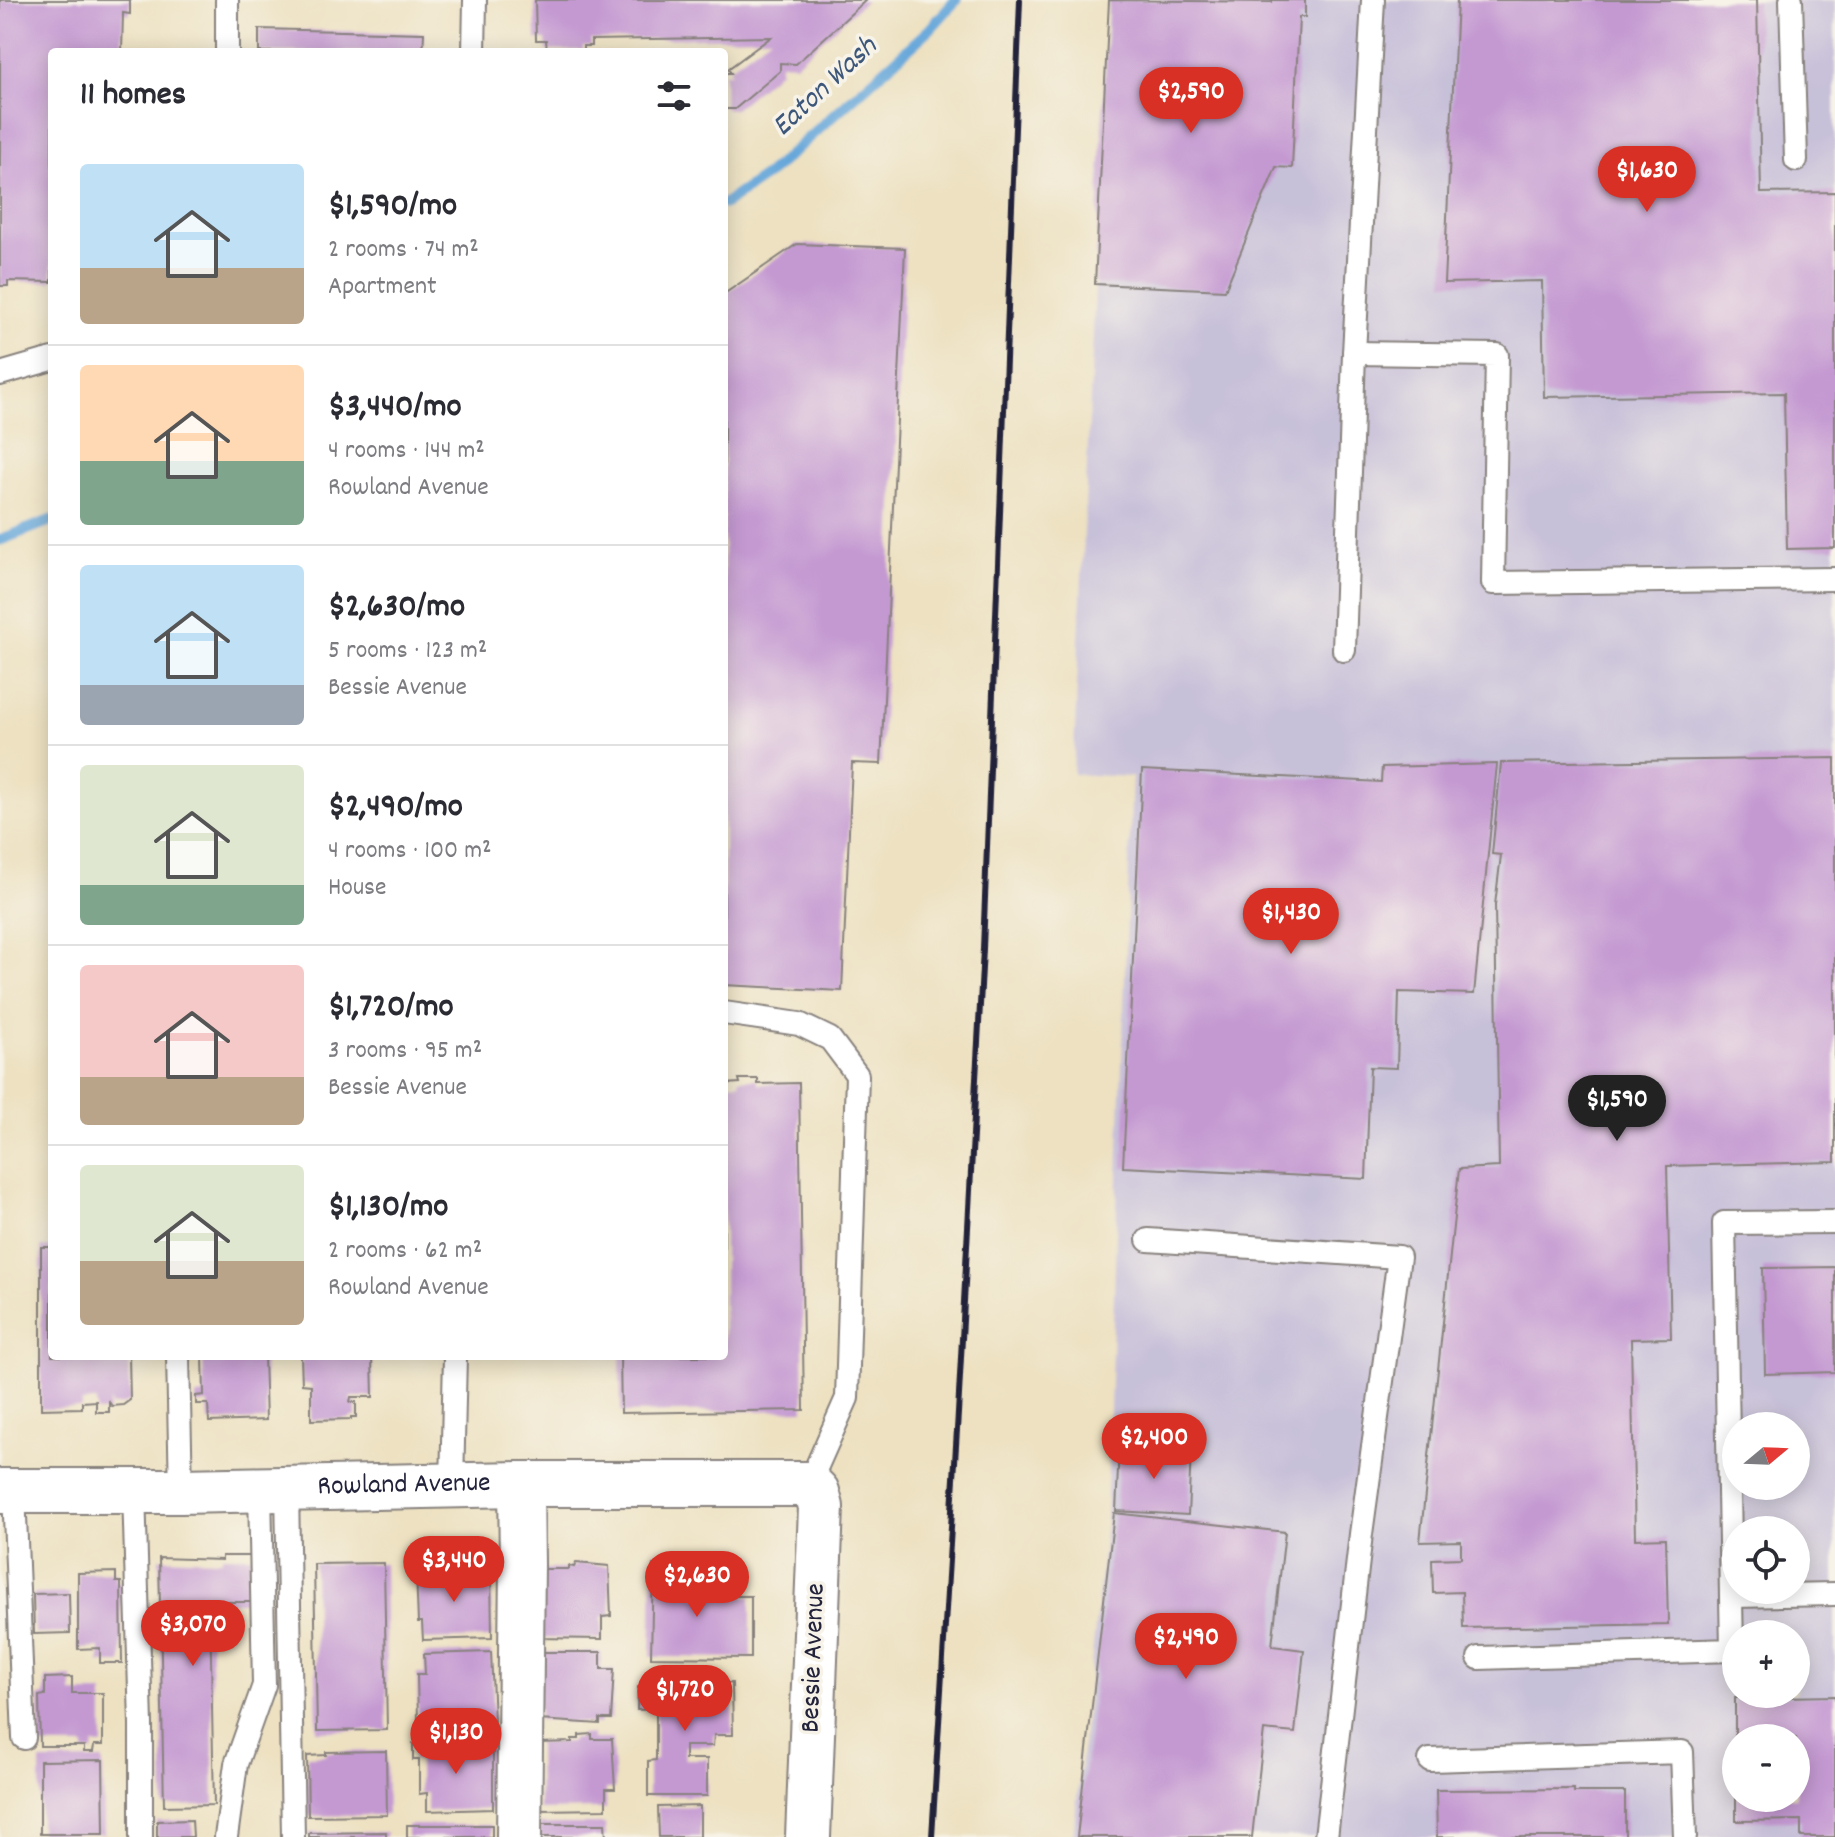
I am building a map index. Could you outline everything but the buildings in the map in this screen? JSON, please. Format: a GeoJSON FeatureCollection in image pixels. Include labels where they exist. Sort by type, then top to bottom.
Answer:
{"type":"FeatureCollection","features":[{"type":"Feature","properties":{"kind":"street","name":"Rowland Avenue"},"geometry":{"type":"LineString","coordinates":[[7,1491],[521,1484],[809,1484]]}},
{"type":"Feature","properties":{"kind":"street"},"geometry":{"type":"LineString","coordinates":[[519,1837],[521,1484]]}},
{"type":"Feature","properties":{"kind":"street","name":"Bessie Avenue"},"geometry":{"type":"LineString","coordinates":[[808,1837],[821,1507],[817,1492],[809,1484]]}},
{"type":"Feature","properties":{"kind":"lane"},"geometry":{"type":"LineString","coordinates":[[227,0],[227,48]]}},
{"type":"Feature","properties":{"kind":"lane"},"geometry":{"type":"LineString","coordinates":[[474,48],[475,0]]}},
{"type":"Feature","properties":{"kind":"lane"},"geometry":{"type":"LineString","coordinates":[[1344,650],[1354,353],[1373,0]]}},
{"type":"Feature","properties":{"kind":"lane"},"geometry":{"type":"LineString","coordinates":[[1791,0],[1796,160]]}},
{"type":"Feature","properties":{"kind":"lane"},"geometry":{"type":"LineString","coordinates":[[1354,353],[1497,355],[1493,583],[1835,579]]}},
{"type":"Feature","properties":{"kind":"lane"},"geometry":{"type":"LineString","coordinates":[[0,374],[48,360]]}},
{"type":"Feature","properties":{"kind":"lane"},"geometry":{"type":"LineString","coordinates":[[728,1014],[799,1024],[830,1039],[857,1075],[847,1398],[809,1484]]}},
{"type":"Feature","properties":{"kind":"lane"},"geometry":{"type":"LineString","coordinates":[[1729,1516],[1724,1223],[1835,1222]]}},
{"type":"Feature","properties":{"kind":"lane"},"geometry":{"type":"LineString","coordinates":[[1148,1240],[1399,1257],[1361,1534],[1326,1837]]}},
{"type":"Feature","properties":{"kind":"lane"},"geometry":{"type":"LineString","coordinates":[[178,1360],[181,1491]]}},
{"type":"Feature","properties":{"kind":"lane"},"geometry":{"type":"LineString","coordinates":[[452,1485],[455,1360]]}},
{"type":"Feature","properties":{"kind":"lane"},"geometry":{"type":"LineString","coordinates":[[226,1837],[236,1764],[264,1685],[274,1489]]}},
{"type":"Feature","properties":{"kind":"lane"},"geometry":{"type":"LineString","coordinates":[[274,1489],[293,1837]]}},
{"type":"Feature","properties":{"kind":"lane"},"geometry":{"type":"LineString","coordinates":[[7,1491],[24,1738]]}},
{"type":"Feature","properties":{"kind":"lane"},"geometry":{"type":"LineString","coordinates":[[134,1491],[141,1837]]}},
{"type":"Feature","properties":{"kind":"lane"},"geometry":{"type":"LineString","coordinates":[[1810,1594],[1835,1594]]}},
{"type":"Feature","properties":{"kind":"lane"},"geometry":{"type":"LineString","coordinates":[[1479,1658],[1732,1650],[1731,1604]]}},
{"type":"Feature","properties":{"kind":"lane"},"geometry":{"type":"LineString","coordinates":[[1430,1760],[1682,1752],[1685,1837]]}},
{"type":"Feature","properties":{"kind":"shaded area"},"geometry":{"type":"Polygon","coordinates":[[[1108,0],[1835,0],[1835,1837],[1073,1837],[1106,1524],[1132,777],[1073,774],[1108,0]]]}},
{"type":"Feature","properties":{"kind":"waterway","name":"Eaton Wash"},"geometry":{"type":"LineString","coordinates":[[728,201],[768,174],[930,29],[956,0]]}},
{"type":"Feature","properties":{"kind":"waterway","name":"Eaton Wash"},"geometry":{"type":"LineString","coordinates":[[0,540],[48,522]]}},
{"type":"Feature","properties":{"kind":"railway"},"geometry":{"type":"LineString","coordinates":[[932,1837],[983,949],[1020,0]]}}]}
